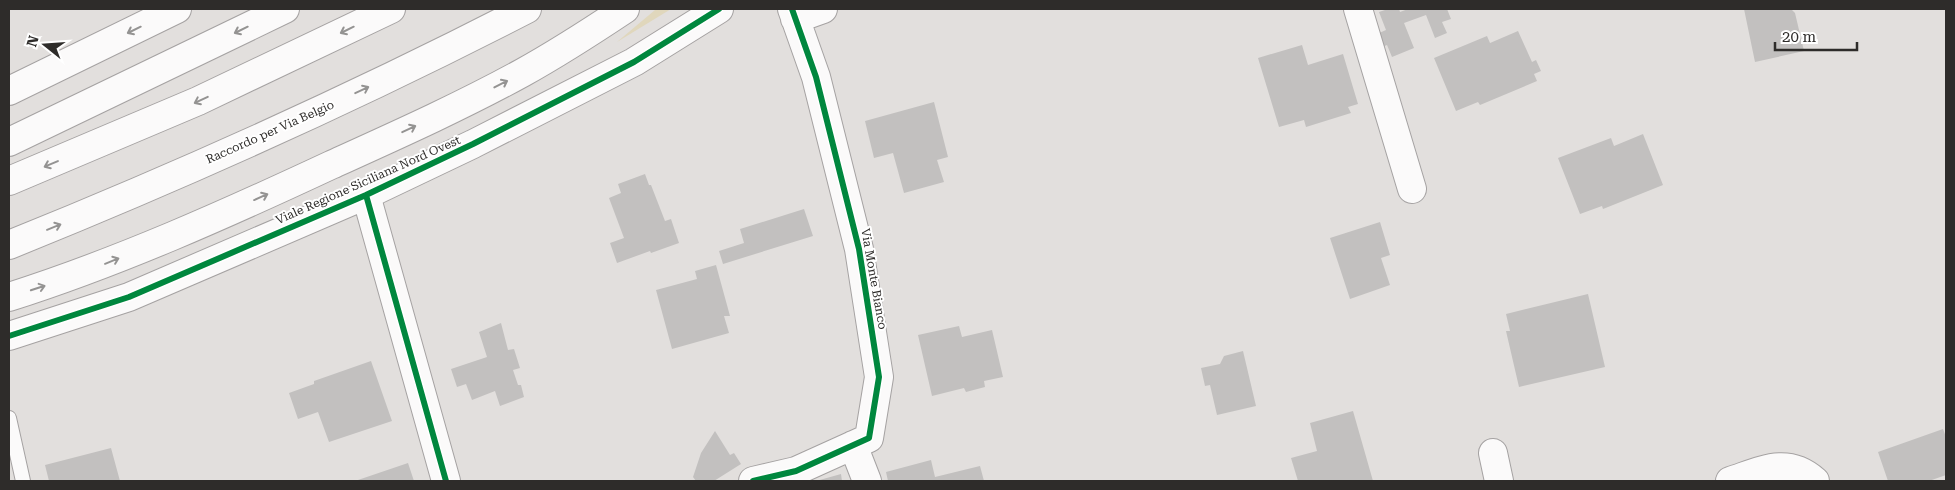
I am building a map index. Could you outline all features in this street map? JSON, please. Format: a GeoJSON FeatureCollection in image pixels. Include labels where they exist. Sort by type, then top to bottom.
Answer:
{"type":"FeatureCollection","features":[{"type":"Feature","properties":{"kind":"main road"},"geometry":{"type":"LineString","coordinates":[[9,91],[178,9]]}},
{"type":"Feature","properties":{"kind":"main road"},"geometry":{"type":"LineString","coordinates":[[9,142],[285,9]]}},
{"type":"Feature","properties":{"kind":"main road"},"geometry":{"type":"LineString","coordinates":[[9,182],[198,102],[391,9]]}},
{"type":"Feature","properties":{"kind":"main road","name":"Raccordo per Via Belgio"},"geometry":{"type":"LineString","coordinates":[[9,245],[92,211],[289,124],[456,45],[527,9]]}},
{"type":"Feature","properties":{"kind":"main road"},"geometry":{"type":"LineString","coordinates":[[9,297],[67,279],[159,242],[416,126],[522,73],[579,40],[625,9]]}},
{"type":"Feature","properties":{"kind":"main road","name":"Viale Regione Siciliana Nord Ovest"},"geometry":{"type":"LineString","coordinates":[[9,336],[128,297],[366,195],[473,144],[634,62],[720,9]]}},
{"type":"Feature","properties":{"kind":"main road"},"geometry":{"type":"LineString","coordinates":[[793,14],[823,9]]}},
{"type":"Feature","properties":{"kind":"main road"},"geometry":{"type":"LineString","coordinates":[[1358,9],[1412,189]]}},
{"type":"Feature","properties":{"kind":"main road","name":"Via Monte Bianco"},"geometry":{"type":"LineString","coordinates":[[753,481],[796,470],[868,438],[880,377],[859,249],[816,77],[793,14]]}},
{"type":"Feature","properties":{"kind":"main road"},"geometry":{"type":"LineString","coordinates":[[366,195],[446,481]]}},
{"type":"Feature","properties":{"kind":"main road"},"geometry":{"type":"LineString","coordinates":[[853,445],[867,481]]}},
{"type":"Feature","properties":{"kind":"main road"},"geometry":{"type":"LineString","coordinates":[[1493,453],[1499,481]]}},
{"type":"Feature","properties":{"kind":"main road"},"geometry":{"type":"LineString","coordinates":[[1730,481],[1780,466],[1794,468],[1806,473],[1815,481]]}},
{"type":"Feature","properties":{"kind":"lane"},"geometry":{"type":"LineString","coordinates":[[9,418],[23,481]]}},
{"type":"Feature","properties":{"kind":"shaded area"},"geometry":{"type":"Polygon","coordinates":[[[671,9],[617,42],[655,10],[671,9]]]}},
{"type":"Feature","properties":{"kind":"building"},"geometry":{"type":"Polygon","coordinates":[[[1388,9],[1399,9],[1400,12],[1408,9],[1447,9],[1451,19],[1442,22],[1447,33],[1435,38],[1426,15],[1404,23],[1414,48],[1392,57],[1387,45],[1382,47],[1377,34],[1386,30],[1379,12],[1388,9]]]}},
{"type":"Feature","properties":{"kind":"building"},"geometry":{"type":"Polygon","coordinates":[[[1744,9],[1791,9],[1795,13],[1804,51],[1755,62],[1744,9]]]}},
{"type":"Feature","properties":{"kind":"building"},"geometry":{"type":"Polygon","coordinates":[[[1518,31],[1532,62],[1536,60],[1541,71],[1534,74],[1537,81],[1480,105],[1478,102],[1456,111],[1434,58],[1487,36],[1490,43],[1518,31]]]}},
{"type":"Feature","properties":{"kind":"building"},"geometry":{"type":"Polygon","coordinates":[[[1302,45],[1308,65],[1343,54],[1358,104],[1348,107],[1351,113],[1306,127],[1304,120],[1279,127],[1258,58],[1302,45]]]}},
{"type":"Feature","properties":{"kind":"building"},"geometry":{"type":"Polygon","coordinates":[[[934,102],[948,157],[937,160],[944,182],[904,193],[893,153],[874,158],[865,121],[934,102]]]}},
{"type":"Feature","properties":{"kind":"building"},"geometry":{"type":"Polygon","coordinates":[[[1643,134],[1663,185],[1603,209],[1602,206],[1580,214],[1558,158],[1611,138],[1614,146],[1643,134]]]}},
{"type":"Feature","properties":{"kind":"building"},"geometry":{"type":"Polygon","coordinates":[[[645,174],[665,221],[671,219],[679,243],[617,263],[610,243],[624,238],[609,198],[621,193],[618,184],[645,174]]]}},
{"type":"Feature","properties":{"kind":"building"},"geometry":{"type":"Polygon","coordinates":[[[804,209],[813,236],[723,264],[719,251],[744,243],[740,229],[804,209]]]}},
{"type":"Feature","properties":{"kind":"building"},"geometry":{"type":"Polygon","coordinates":[[[1380,222],[1390,255],[1381,258],[1390,285],[1350,299],[1330,238],[1380,222]]]}},
{"type":"Feature","properties":{"kind":"building"},"geometry":{"type":"Polygon","coordinates":[[[716,265],[730,316],[724,316],[729,333],[672,349],[656,290],[697,279],[695,271],[716,265]]]}},
{"type":"Feature","properties":{"kind":"building"},"geometry":{"type":"Polygon","coordinates":[[[1588,294],[1605,367],[1519,387],[1506,331],[1510,331],[1506,314],[1588,294]]]}},
{"type":"Feature","properties":{"kind":"building"},"geometry":{"type":"Polygon","coordinates":[[[501,323],[508,350],[514,349],[520,368],[513,370],[518,385],[521,385],[524,397],[500,406],[495,391],[472,400],[466,384],[457,387],[451,369],[487,357],[479,332],[501,323]]]}},
{"type":"Feature","properties":{"kind":"building"},"geometry":{"type":"Polygon","coordinates":[[[959,326],[962,337],[992,330],[1003,377],[984,381],[985,387],[966,392],[964,388],[932,396],[918,335],[959,326]]]}},
{"type":"Feature","properties":{"kind":"building"},"geometry":{"type":"Polygon","coordinates":[[[1243,351],[1256,406],[1217,415],[1210,385],[1205,386],[1201,368],[1220,364],[1224,356],[1243,351]]]}},
{"type":"Feature","properties":{"kind":"building"},"geometry":{"type":"Polygon","coordinates":[[[371,361],[392,421],[329,442],[318,412],[298,419],[289,393],[314,384],[314,381],[371,361]]]}},
{"type":"Feature","properties":{"kind":"building"},"geometry":{"type":"Polygon","coordinates":[[[1353,411],[1373,481],[1298,481],[1291,458],[1317,451],[1310,423],[1353,411]]]}},
{"type":"Feature","properties":{"kind":"building"},"geometry":{"type":"Polygon","coordinates":[[[1943,429],[1946,437],[1946,475],[1929,481],[1888,481],[1878,452],[1943,429]]]}},
{"type":"Feature","properties":{"kind":"building"},"geometry":{"type":"Polygon","coordinates":[[[715,431],[730,455],[734,453],[741,464],[714,481],[696,481],[693,477],[701,453],[715,431]]]}},
{"type":"Feature","properties":{"kind":"building"},"geometry":{"type":"Polygon","coordinates":[[[111,448],[120,481],[49,481],[45,465],[111,448]]]}},
{"type":"Feature","properties":{"kind":"building"},"geometry":{"type":"Polygon","coordinates":[[[931,460],[935,477],[980,466],[984,481],[888,481],[886,472],[931,460]]]}},
{"type":"Feature","properties":{"kind":"building"},"geometry":{"type":"Polygon","coordinates":[[[408,463],[414,481],[355,481],[408,463]]]}},
{"type":"Feature","properties":{"kind":"building"},"geometry":{"type":"Polygon","coordinates":[[[841,474],[842,481],[816,481],[841,474]]]}},
{"type":"Feature","properties":{"kind":"cycle path"},"geometry":{"type":"LineString","coordinates":[[9,336],[129,297],[366,195],[473,144],[634,62],[719,9]]}},
{"type":"Feature","properties":{"kind":"cycle path"},"geometry":{"type":"LineString","coordinates":[[753,481],[796,471],[869,438],[879,377],[859,249],[816,77],[792,9]]}},
{"type":"Feature","properties":{"kind":"cycle path"},"geometry":{"type":"LineString","coordinates":[[366,195],[446,481]]}}]}
